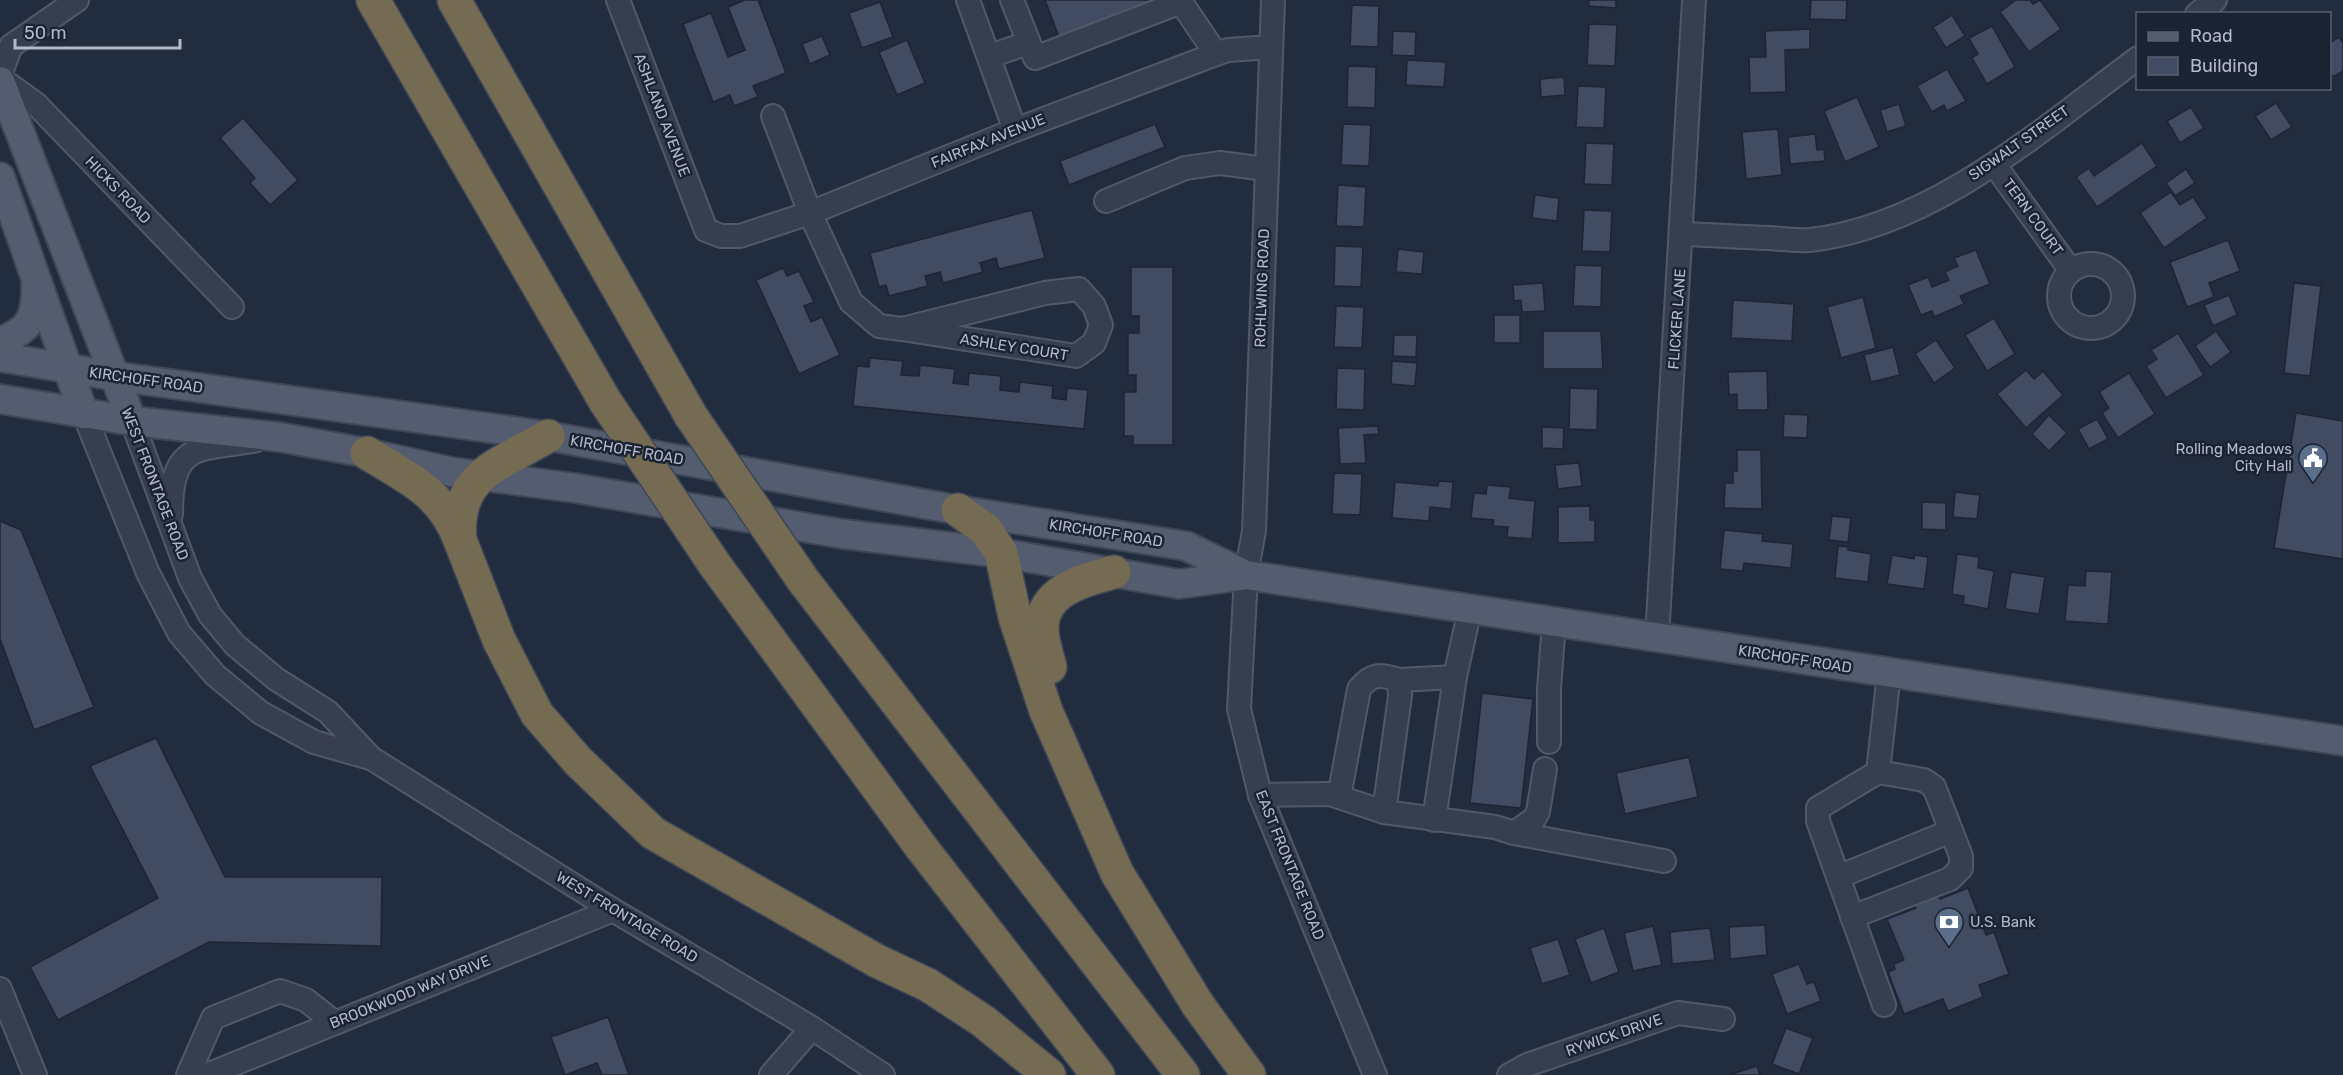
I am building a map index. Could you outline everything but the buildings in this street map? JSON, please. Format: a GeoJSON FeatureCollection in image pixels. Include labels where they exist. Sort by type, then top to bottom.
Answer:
{"type":"FeatureCollection","features":[{"type":"Feature","properties":{"kind":"highway"},"geometry":{"type":"LineString","coordinates":[[374,0],[605,400],[715,566],[921,847],[1098,1075]]}},
{"type":"Feature","properties":{"kind":"highway"},"geometry":{"type":"LineString","coordinates":[[454,0],[691,416],[803,580],[1183,1075]]}},
{"type":"Feature","properties":{"kind":"highway"},"geometry":{"type":"LineString","coordinates":[[460,540],[459,526],[465,494],[481,476],[548,436]]}},
{"type":"Feature","properties":{"kind":"highway"},"geometry":{"type":"LineString","coordinates":[[367,453],[428,490],[445,508],[499,640],[537,714],[578,761],[653,833],[877,961],[928,985],[983,1022],[1049,1075]]}},
{"type":"Feature","properties":{"kind":"highway"},"geometry":{"type":"LineString","coordinates":[[958,510],[986,530],[1001,554],[1015,617],[1046,711],[1117,873],[1198,1005],[1249,1075]]}},
{"type":"Feature","properties":{"kind":"highway"},"geometry":{"type":"LineString","coordinates":[[1081,791],[1041,627],[1045,608],[1063,589],[1083,580],[1114,572]]}},
{"type":"Feature","properties":{"kind":"main road","name":"WEST FRONTAGE ROAD"},"geometry":{"type":"LineString","coordinates":[[0,78],[132,422]]}},
{"type":"Feature","properties":{"kind":"main road","name":"WEST FRONTAGE ROAD"},"geometry":{"type":"LineString","coordinates":[[0,177],[9,230],[36,277],[84,414]]}},
{"type":"Feature","properties":{"kind":"main road"},"geometry":{"type":"LineString","coordinates":[[0,342],[26,326],[34,316],[36,277]]}},
{"type":"Feature","properties":{"kind":"main road","name":"KIRCHOFF ROAD"},"geometry":{"type":"LineString","coordinates":[[0,357],[114,376],[548,436],[958,510],[1186,546],[1246,575]]}},
{"type":"Feature","properties":{"kind":"main road","name":"KIRCHOFF ROAD"},"geometry":{"type":"LineString","coordinates":[[0,399],[132,422],[279,437],[452,472],[843,534],[1001,554],[1179,584],[1246,575],[2343,741]]}},
{"type":"Feature","properties":{"kind":"street"},"geometry":{"type":"LineString","coordinates":[[0,78],[11,46],[77,0]]}},
{"type":"Feature","properties":{"kind":"street","name":"ASHLAND AVENUE"},"geometry":{"type":"LineString","coordinates":[[618,0],[706,230]]}},
{"type":"Feature","properties":{"kind":"street"},"geometry":{"type":"LineString","coordinates":[[968,0],[1015,129]]}},
{"type":"Feature","properties":{"kind":"street"},"geometry":{"type":"LineString","coordinates":[[1012,0],[1035,58],[1181,1],[1216,54]]}},
{"type":"Feature","properties":{"kind":"street","name":"ROHLWING ROAD"},"geometry":{"type":"LineString","coordinates":[[1246,575],[1254,531],[1273,0]]}},
{"type":"Feature","properties":{"kind":"street","name":"FLICKER LANE"},"geometry":{"type":"LineString","coordinates":[[1656,638],[1682,234],[1694,0]]}},
{"type":"Feature","properties":{"kind":"street"},"geometry":{"type":"LineString","coordinates":[[2200,12],[2215,0]]}},
{"type":"Feature","properties":{"kind":"street"},"geometry":{"type":"LineString","coordinates":[[990,56],[1028,43]]}},
{"type":"Feature","properties":{"kind":"street","name":"FAIRFAX AVENUE"},"geometry":{"type":"LineString","coordinates":[[706,230],[721,236],[740,236],[810,213],[1015,129],[1227,50],[1271,47]]}},
{"type":"Feature","properties":{"kind":"street","name":"SIGWALT STREET"},"geometry":{"type":"LineString","coordinates":[[1682,234],[1809,240],[1859,230],[1935,198],[1994,164],[2136,59]]}},
{"type":"Feature","properties":{"kind":"street","name":"HICKS ROAD"},"geometry":{"type":"LineString","coordinates":[[0,78],[36,104],[231,307]]}},
{"type":"Feature","properties":{"kind":"street","name":"ASHLEY COURT"},"geometry":{"type":"LineString","coordinates":[[773,116],[810,213],[851,302],[879,326],[1076,357],[1094,343],[1101,325],[1094,306],[1079,289],[1045,293],[902,329]]}},
{"type":"Feature","properties":{"kind":"street"},"geometry":{"type":"LineString","coordinates":[[1106,201],[1185,168],[1220,163],[1266,169]]}},
{"type":"Feature","properties":{"kind":"street","name":"TERN COURT"},"geometry":{"type":"LineString","coordinates":[[1994,164],[2071,271]]}},
{"type":"Feature","properties":{"kind":"street","name":"WEST FRONTAGE ROAD"},"geometry":{"type":"LineString","coordinates":[[84,414],[148,573],[179,633],[215,675],[261,713],[314,742],[371,758]]}},
{"type":"Feature","properties":{"kind":"street","name":"WEST FRONTAGE ROAD"},"geometry":{"type":"LineString","coordinates":[[132,422],[190,578],[210,615],[235,645],[276,679],[328,712],[371,758],[613,910],[812,1028],[883,1075]]}},
{"type":"Feature","properties":{"kind":"street"},"geometry":{"type":"LineString","coordinates":[[170,525],[171,491],[176,470],[191,453],[204,447],[279,437]]}},
{"type":"Feature","properties":{"kind":"street","name":"EAST FRONTAGE ROAD"},"geometry":{"type":"LineString","coordinates":[[1246,575],[1239,709],[1260,795],[1375,1075]]}},
{"type":"Feature","properties":{"kind":"street"},"geometry":{"type":"LineString","coordinates":[[1434,820],[1455,677],[1470,609]]}},
{"type":"Feature","properties":{"kind":"street"},"geometry":{"type":"LineString","coordinates":[[1549,742],[1549,689],[1554,622]]}},
{"type":"Feature","properties":{"kind":"street"},"geometry":{"type":"LineString","coordinates":[[1878,772],[1889,673]]}},
{"type":"Feature","properties":{"kind":"street"},"geometry":{"type":"LineString","coordinates":[[1339,797],[1359,689],[1368,678],[1381,674],[1399,680],[1455,677]]}},
{"type":"Feature","properties":{"kind":"street"},"geometry":{"type":"LineString","coordinates":[[1384,812],[1400,696],[1399,680]]}},
{"type":"Feature","properties":{"kind":"street"},"geometry":{"type":"LineString","coordinates":[[1514,833],[1534,819],[1538,812],[1545,769]]}},
{"type":"Feature","properties":{"kind":"street"},"geometry":{"type":"LineString","coordinates":[[1852,917],[1950,879],[1960,868],[1961,856],[1934,787],[1924,780],[1878,772],[1818,808],[1818,820],[1852,917],[1884,1005]]}},
{"type":"Feature","properties":{"kind":"street"},"geometry":{"type":"LineString","coordinates":[[1260,795],[1330,794],[1384,812],[1495,827],[1514,833],[1664,861]]}},
{"type":"Feature","properties":{"kind":"street"},"geometry":{"type":"LineString","coordinates":[[1838,877],[1951,831]]}},
{"type":"Feature","properties":{"kind":"street","name":"BROOKWOOD WAY DRIVE"},"geometry":{"type":"LineString","coordinates":[[207,1075],[613,910]]}},
{"type":"Feature","properties":{"kind":"street"},"geometry":{"type":"LineString","coordinates":[[0,989],[35,1075]]}},
{"type":"Feature","properties":{"kind":"street"},"geometry":{"type":"LineString","coordinates":[[188,1075],[213,1018],[280,991],[306,1000],[335,1023]]}},
{"type":"Feature","properties":{"kind":"street","name":"RYWICK DRIVE"},"geometry":{"type":"LineString","coordinates":[[1509,1075],[1527,1065],[1678,1013],[1724,1019]]}},
{"type":"Feature","properties":{"kind":"street"},"geometry":{"type":"LineString","coordinates":[[771,1075],[812,1028]]}},
{"type":"Feature","properties":{"kind":"place","name":"Rolling Meadows City Hall"},"geometry":{"type":"Point","coordinates":[2313,484]}},
{"type":"Feature","properties":{"kind":"place","name":"U.S. Bank"},"geometry":{"type":"Point","coordinates":[1949,948]}}]}
